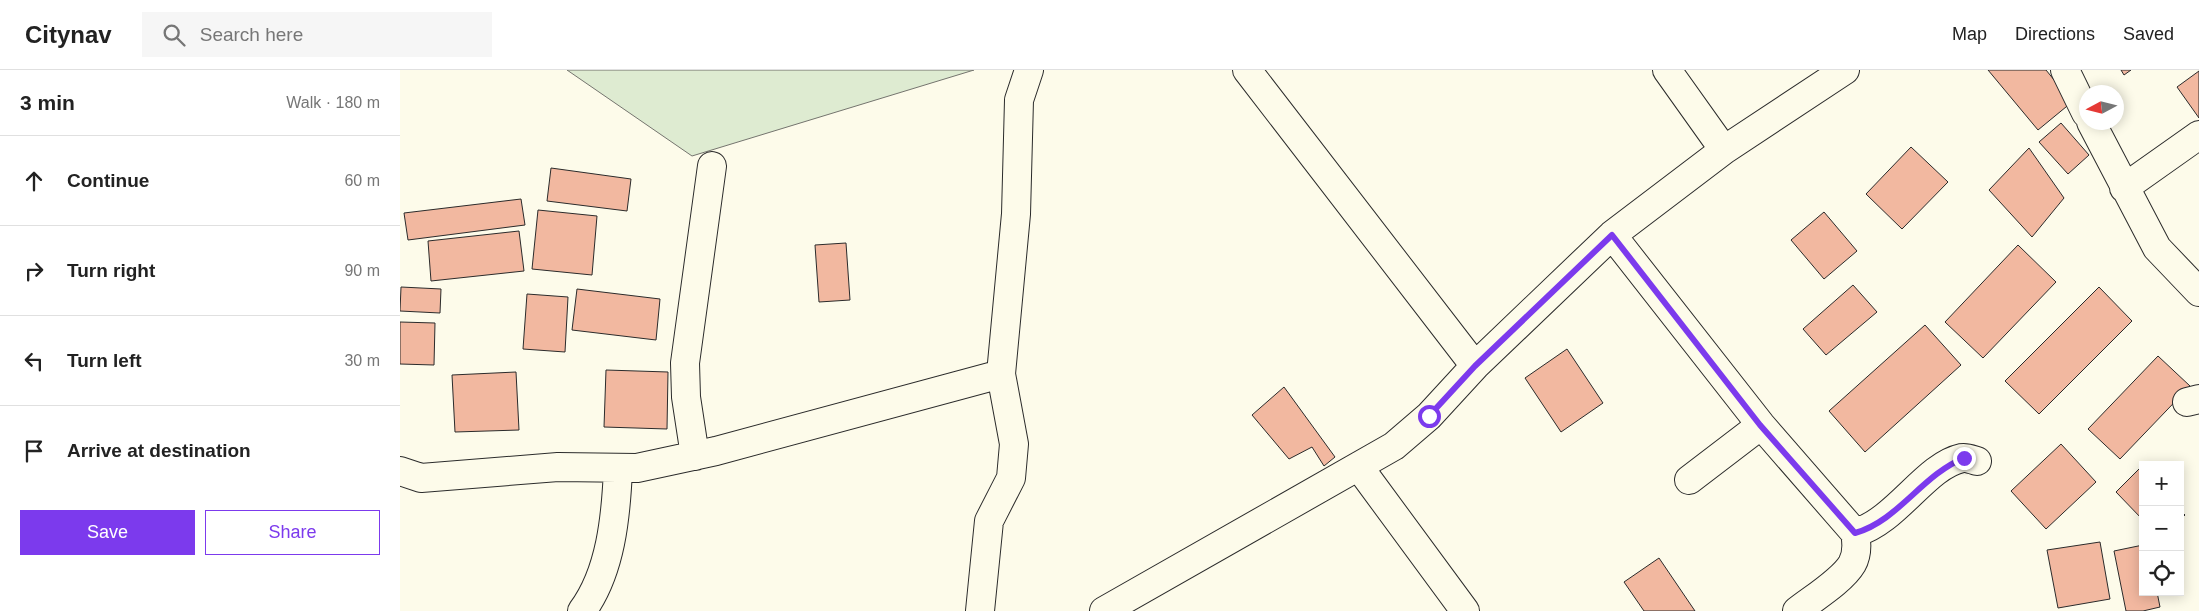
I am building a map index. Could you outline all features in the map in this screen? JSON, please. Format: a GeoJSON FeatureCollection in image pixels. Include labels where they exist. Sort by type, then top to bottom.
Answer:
{"type":"FeatureCollection","features":[{"type":"Feature","properties":{"kind":"street"},"geometry":{"type":"LineString","coordinates":[[980,611],[989,521],[1011,478],[1014,444],[1001,374],[1016,214],[1019,100],[1029,70]]}},
{"type":"Feature","properties":{"kind":"street"},"geometry":{"type":"LineString","coordinates":[[1248,70],[1475,366]]}},
{"type":"Feature","properties":{"kind":"street"},"geometry":{"type":"LineString","coordinates":[[1667,70],[1724,150]]}},
{"type":"Feature","properties":{"kind":"street"},"geometry":{"type":"LineString","coordinates":[[1104,611],[1394,446],[1429,416],[1475,366],[1612,235],[1724,150],[1845,70]]}},
{"type":"Feature","properties":{"kind":"street"},"geometry":{"type":"LineString","coordinates":[[2065,70],[2079,99]]}},
{"type":"Feature","properties":{"kind":"street"},"geometry":{"type":"LineString","coordinates":[[2095,130],[2157,248],[2199,292]]}},
{"type":"Feature","properties":{"kind":"street"},"geometry":{"type":"LineString","coordinates":[[2124,188],[2199,135]]}},
{"type":"Feature","properties":{"kind":"street"},"geometry":{"type":"LineString","coordinates":[[695,456],[686,397],[685,363],[712,166]]}},
{"type":"Feature","properties":{"kind":"street"},"geometry":{"type":"LineString","coordinates":[[1612,235],[1760,425],[1855,533],[1857,545],[1852,564],[1838,579],[1797,611]]}},
{"type":"Feature","properties":{"kind":"street"},"geometry":{"type":"LineString","coordinates":[[400,471],[421,478],[558,467],[638,468],[695,456],[1001,374]]}},
{"type":"Feature","properties":{"kind":"street"},"geometry":{"type":"LineString","coordinates":[[1689,480],[1760,425]]}},
{"type":"Feature","properties":{"kind":"street"},"geometry":{"type":"LineString","coordinates":[[1855,533],[1871,528],[1929,478],[1950,464],[1964,458],[1977,461]]}},
{"type":"Feature","properties":{"kind":"street"},"geometry":{"type":"LineString","coordinates":[[1359,467],[1464,611]]}},
{"type":"Feature","properties":{"kind":"street"},"geometry":{"type":"LineString","coordinates":[[582,611],[597,585],[607,555],[617,493],[618,469]]}},
{"type":"Feature","properties":{"kind":"green space"},"geometry":{"type":"Polygon","coordinates":[[[567,70],[974,70],[692,156],[567,70]]]}},
{"type":"Feature","properties":{"kind":"building"},"geometry":{"type":"Polygon","coordinates":[[[1988,70],[2046,70],[2072,102],[2038,130],[1988,70]]]}},
{"type":"Feature","properties":{"kind":"building"},"geometry":{"type":"Polygon","coordinates":[[[2121,70],[2131,70],[2124,75],[2121,70]]]}},
{"type":"Feature","properties":{"kind":"building"},"geometry":{"type":"Polygon","coordinates":[[[2199,71],[2199,118],[2177,87],[2199,71]]]}},
{"type":"Feature","properties":{"kind":"building"},"geometry":{"type":"Polygon","coordinates":[[[2061,123],[2089,155],[2068,174],[2039,142],[2061,123]]]}},
{"type":"Feature","properties":{"kind":"building"},"geometry":{"type":"Polygon","coordinates":[[[1911,147],[1948,182],[1902,229],[1866,194],[1911,147]]]}},
{"type":"Feature","properties":{"kind":"building"},"geometry":{"type":"Polygon","coordinates":[[[2029,148],[2064,198],[2032,237],[1989,190],[2029,148]]]}},
{"type":"Feature","properties":{"kind":"building"},"geometry":{"type":"Polygon","coordinates":[[[551,168],[631,179],[627,211],[547,201],[551,168]]]}},
{"type":"Feature","properties":{"kind":"building"},"geometry":{"type":"Polygon","coordinates":[[[521,199],[525,225],[408,240],[404,213],[521,199]]]}},
{"type":"Feature","properties":{"kind":"building"},"geometry":{"type":"Polygon","coordinates":[[[538,210],[597,216],[592,275],[532,269],[538,210]]]}},
{"type":"Feature","properties":{"kind":"building"},"geometry":{"type":"Polygon","coordinates":[[[1824,212],[1857,251],[1824,279],[1791,240],[1824,212]]]}},
{"type":"Feature","properties":{"kind":"building"},"geometry":{"type":"Polygon","coordinates":[[[519,231],[524,271],[431,281],[428,241],[519,231]]]}},
{"type":"Feature","properties":{"kind":"building"},"geometry":{"type":"Polygon","coordinates":[[[846,243],[850,300],[819,302],[815,245],[846,243]]]}},
{"type":"Feature","properties":{"kind":"building"},"geometry":{"type":"Polygon","coordinates":[[[2018,245],[2056,282],[1983,358],[1945,322],[2018,245]]]}},
{"type":"Feature","properties":{"kind":"building"},"geometry":{"type":"Polygon","coordinates":[[[1853,285],[1877,312],[1826,355],[1803,329],[1853,285]]]}},
{"type":"Feature","properties":{"kind":"building"},"geometry":{"type":"Polygon","coordinates":[[[401,287],[441,289],[440,313],[400,311],[401,287]]]}},
{"type":"Feature","properties":{"kind":"building"},"geometry":{"type":"Polygon","coordinates":[[[2099,287],[2132,321],[2039,414],[2005,381],[2099,287]]]}},
{"type":"Feature","properties":{"kind":"building"},"geometry":{"type":"Polygon","coordinates":[[[577,289],[660,299],[656,340],[572,330],[577,289]]]}},
{"type":"Feature","properties":{"kind":"building"},"geometry":{"type":"Polygon","coordinates":[[[527,294],[568,297],[565,352],[523,349],[527,294]]]}},
{"type":"Feature","properties":{"kind":"building"},"geometry":{"type":"Polygon","coordinates":[[[400,322],[435,323],[434,365],[400,364],[400,322]]]}},
{"type":"Feature","properties":{"kind":"building"},"geometry":{"type":"Polygon","coordinates":[[[1925,325],[1961,365],[1865,452],[1829,411],[1925,325]]]}},
{"type":"Feature","properties":{"kind":"building"},"geometry":{"type":"Polygon","coordinates":[[[1567,349],[1603,403],[1561,432],[1525,378],[1567,349]]]}},
{"type":"Feature","properties":{"kind":"building"},"geometry":{"type":"Polygon","coordinates":[[[2158,356],[2190,386],[2120,459],[2088,429],[2158,356]]]}},
{"type":"Feature","properties":{"kind":"building"},"geometry":{"type":"Polygon","coordinates":[[[606,370],[668,372],[667,429],[604,427],[606,370]]]}},
{"type":"Feature","properties":{"kind":"building"},"geometry":{"type":"Polygon","coordinates":[[[516,372],[519,430],[455,432],[452,375],[516,372]]]}},
{"type":"Feature","properties":{"kind":"building"},"geometry":{"type":"Polygon","coordinates":[[[1284,387],[1335,457],[1324,466],[1312,447],[1289,459],[1252,415],[1284,387]]]}},
{"type":"Feature","properties":{"kind":"building"},"geometry":{"type":"Polygon","coordinates":[[[2061,444],[2096,482],[2046,529],[2011,491],[2061,444]]]}},
{"type":"Feature","properties":{"kind":"building"},"geometry":{"type":"Polygon","coordinates":[[[2139,469],[2139,516],[2116,492],[2139,469]]]}},
{"type":"Feature","properties":{"kind":"building"},"geometry":{"type":"Polygon","coordinates":[[[2100,542],[2110,599],[2058,608],[2047,550],[2100,542]]]}},
{"type":"Feature","properties":{"kind":"building"},"geometry":{"type":"Polygon","coordinates":[[[2139,546],[2139,596],[2158,596],[2160,607],[2143,611],[2126,611],[2114,551],[2139,546]]]}},
{"type":"Feature","properties":{"kind":"building"},"geometry":{"type":"Polygon","coordinates":[[[1659,558],[1695,611],[1644,611],[1624,582],[1659,558]]]}},
{"type":"Feature","properties":{"kind":"route"},"geometry":{"type":"LineString","coordinates":[[1429,416],[1475,366],[1612,235],[1760,425],[1855,533],[1871,528],[1929,478],[1950,464],[1964,458]]}}]}
